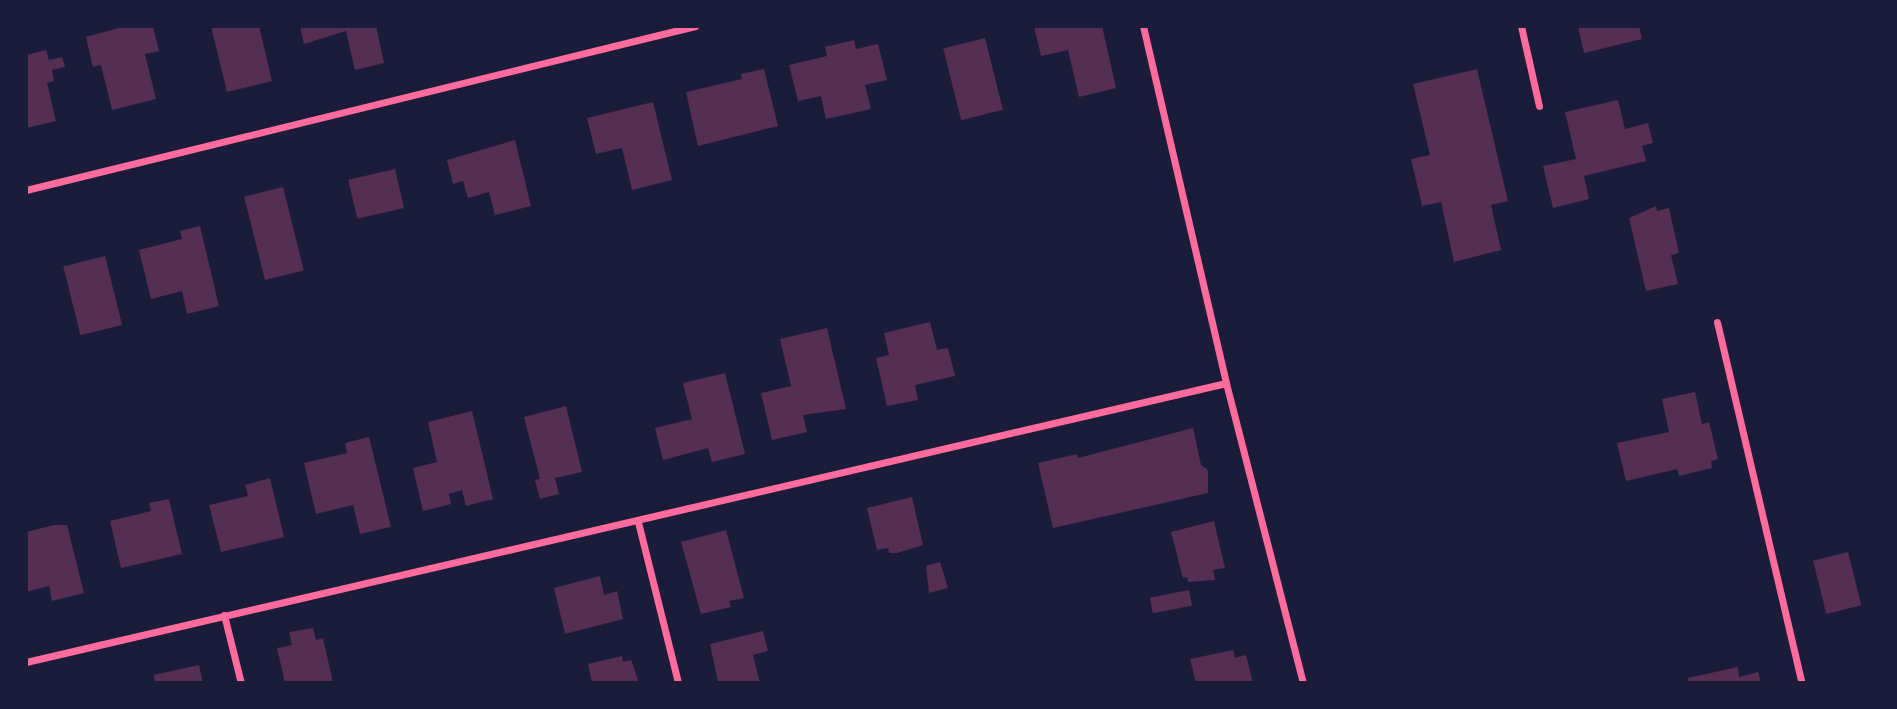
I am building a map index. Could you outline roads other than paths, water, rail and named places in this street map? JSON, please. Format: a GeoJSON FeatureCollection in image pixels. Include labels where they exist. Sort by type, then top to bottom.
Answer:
{"type":"FeatureCollection","features":[{"type":"Feature","properties":{"kind":"street"},"geometry":{"type":"LineString","coordinates":[[26,190],[695,26]]}},
{"type":"Feature","properties":{"kind":"street"},"geometry":{"type":"LineString","coordinates":[[1143,26],[1226,383],[1303,683]]}},
{"type":"Feature","properties":{"kind":"street"},"geometry":{"type":"LineString","coordinates":[[1521,26],[1539,106]]}},
{"type":"Feature","properties":{"kind":"street"},"geometry":{"type":"LineString","coordinates":[[1717,322],[1802,683]]}},
{"type":"Feature","properties":{"kind":"street"},"geometry":{"type":"LineString","coordinates":[[26,662],[638,522],[1226,383]]}},
{"type":"Feature","properties":{"kind":"street"},"geometry":{"type":"LineString","coordinates":[[638,522],[678,683]]}},
{"type":"Feature","properties":{"kind":"street"},"geometry":{"type":"LineString","coordinates":[[224,615],[241,683]]}}]}
